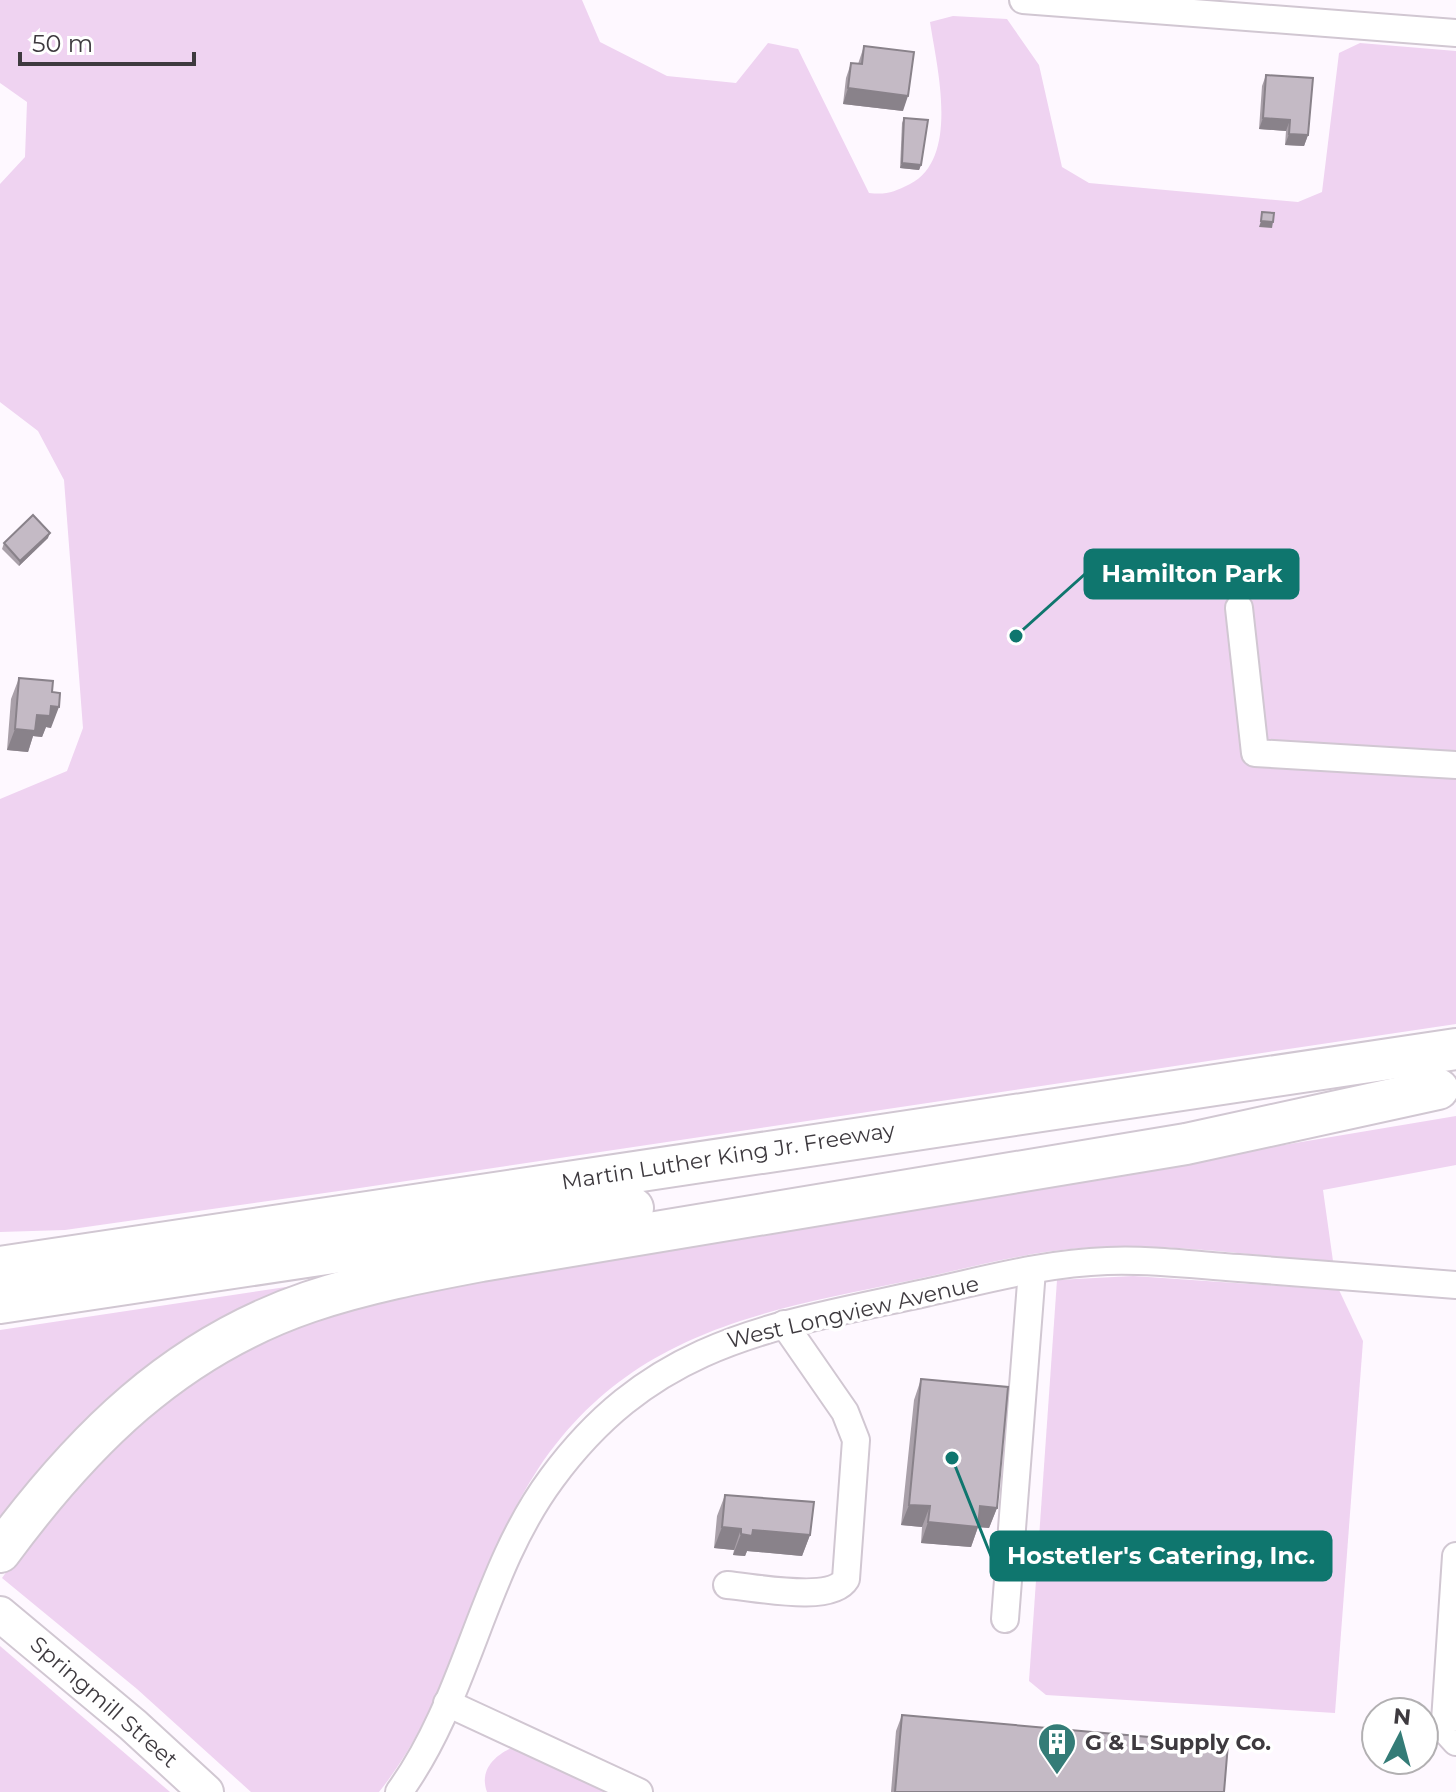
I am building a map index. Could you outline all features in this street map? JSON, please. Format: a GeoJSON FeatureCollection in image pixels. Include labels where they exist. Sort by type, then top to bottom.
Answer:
{"type":"FeatureCollection","features":[{"type":"Feature","properties":{"kind":"highway","name":"Martin Luther King Jr. Freeway"},"geometry":{"type":"LineString","coordinates":[[0,1267],[1456,1049]]}},
{"type":"Feature","properties":{"kind":"highway","name":"Martin Luther King Jr. Freeway"},"geometry":{"type":"LineString","coordinates":[[0,1303],[1447,1087]]}},
{"type":"Feature","properties":{"kind":"highway"},"geometry":{"type":"LineString","coordinates":[[0,1552],[69,1462],[143,1393],[219,1345],[305,1304],[467,1264],[1186,1144],[1447,1087]]}},
{"type":"Feature","properties":{"kind":"highway"},"geometry":{"type":"LineString","coordinates":[[0,1254],[57,1258]]}},
{"type":"Feature","properties":{"kind":"main road","name":"Springmill Street"},"geometry":{"type":"LineString","coordinates":[[0,1614],[109,1704],[206,1792]]}},
{"type":"Feature","properties":{"kind":"street"},"geometry":{"type":"LineString","coordinates":[[1023,0],[1456,33]]}},
{"type":"Feature","properties":{"kind":"street"},"geometry":{"type":"LineString","coordinates":[[1239,608],[1255,753],[1456,765]]}},
{"type":"Feature","properties":{"kind":"street","name":"West Longview Avenue"},"geometry":{"type":"LineString","coordinates":[[399,1792],[447,1703],[513,1545],[549,1481],[577,1445],[629,1397],[685,1360],[717,1344],[784,1324],[1032,1270],[1107,1261],[1145,1261],[1456,1285]]}},
{"type":"Feature","properties":{"kind":"street"},"geometry":{"type":"LineString","coordinates":[[1005,1619],[1032,1270]]}},
{"type":"Feature","properties":{"kind":"street"},"geometry":{"type":"LineString","coordinates":[[727,1585],[824,1593],[841,1587],[846,1579],[856,1440],[845,1412],[784,1324]]}},
{"type":"Feature","properties":{"kind":"street"},"geometry":{"type":"LineString","coordinates":[[1456,1556],[1445,1721],[1446,1731],[1456,1742]]}},
{"type":"Feature","properties":{"kind":"street"},"geometry":{"type":"LineString","coordinates":[[447,1703],[639,1792]]}},
{"type":"Feature","properties":{"kind":"shaded area"},"geometry":{"type":"Polygon","coordinates":[[[0,0],[582,0],[600,42],[667,76],[736,83],[768,43],[798,49],[869,193],[875,194],[910,184],[926,171],[935,154],[941,110],[930,22],[953,16],[1007,19],[1039,65],[1062,167],[1089,183],[1298,202],[1322,192],[1339,53],[1360,43],[1456,51],[1456,1024],[353,1189],[65,1230],[0,1232],[0,799],[67,771],[83,728],[64,480],[38,431],[0,402],[0,184],[25,157],[27,102],[0,83],[0,0]]]}},
{"type":"Feature","properties":{"kind":"shaded area"},"geometry":{"type":"Polygon","coordinates":[[[1456,1116],[1456,1165],[1323,1190],[1333,1261],[1145,1247],[1082,1248],[1038,1253],[801,1304],[750,1318],[702,1335],[656,1358],[613,1386],[574,1423],[538,1469],[496,1549],[427,1716],[379,1792],[251,1792],[137,1689],[2,1578],[70,1483],[157,1403],[259,1341],[320,1315],[415,1291],[1456,1116]]]}},
{"type":"Feature","properties":{"kind":"shaded area"},"geometry":{"type":"Polygon","coordinates":[[[1133,1276],[1339,1290],[1363,1341],[1335,1713],[1046,1695],[1029,1681],[1057,1280],[1133,1276]]]}},
{"type":"Feature","properties":{"kind":"shaded area"},"geometry":{"type":"Polygon","coordinates":[[[299,1285],[0,1521],[0,1330],[299,1285]]]}},
{"type":"Feature","properties":{"kind":"shaded area"},"geometry":{"type":"Polygon","coordinates":[[[0,1646],[170,1792],[0,1792],[0,1646]]]}},
{"type":"Feature","properties":{"kind":"shaded area"},"geometry":{"type":"Polygon","coordinates":[[[513,1747],[616,1792],[487,1792],[487,1770],[500,1755],[513,1747]]]}},
{"type":"Feature","properties":{"kind":"building"},"geometry":{"type":"Polygon","coordinates":[[[864,46],[914,52],[908,96],[848,88],[851,63],[862,64],[864,46]]]}},
{"type":"Feature","properties":{"kind":"building"},"geometry":{"type":"Polygon","coordinates":[[[1266,75],[1313,78],[1308,135],[1289,134],[1290,120],[1263,118],[1266,75]]]}},
{"type":"Feature","properties":{"kind":"building"},"geometry":{"type":"Polygon","coordinates":[[[904,118],[928,120],[921,165],[902,163],[904,118]]]}},
{"type":"Feature","properties":{"kind":"building"},"geometry":{"type":"Polygon","coordinates":[[[1262,212],[1274,213],[1273,222],[1261,221],[1262,212]]]}},
{"type":"Feature","properties":{"kind":"building"},"geometry":{"type":"Polygon","coordinates":[[[33,515],[50,533],[20,561],[4,543],[33,515]]]}},
{"type":"Feature","properties":{"kind":"building"},"geometry":{"type":"Polygon","coordinates":[[[19,678],[53,681],[52,692],[60,693],[59,707],[51,706],[50,716],[37,715],[35,731],[15,729],[19,678]]]}},
{"type":"Feature","properties":{"kind":"building"},"geometry":{"type":"Polygon","coordinates":[[[921,1379],[1008,1387],[997,1508],[980,1506],[978,1527],[928,1522],[930,1506],[909,1505],[921,1379]]]}},
{"type":"Feature","properties":{"kind":"building"},"geometry":{"type":"Polygon","coordinates":[[[725,1495],[814,1502],[810,1535],[753,1530],[752,1536],[741,1534],[741,1529],[722,1527],[725,1495]]]}},
{"type":"Feature","properties":{"kind":"building","name":"G & L Supply Co."},"geometry":{"type":"Polygon","coordinates":[[[902,1715],[1228,1744],[1224,1792],[895,1792],[902,1715]]]}},
{"type":"Feature","properties":{"kind":"place","name":"Hamilton Park"},"geometry":{"type":"Point","coordinates":[1016,636]}},
{"type":"Feature","properties":{"kind":"place","name":"Hostetler's Catering, Inc."},"geometry":{"type":"Point","coordinates":[952,1458]}},
{"type":"Feature","properties":{"kind":"place","name":"G & L Supply Co."},"geometry":{"type":"Point","coordinates":[1057,1776]}}]}
